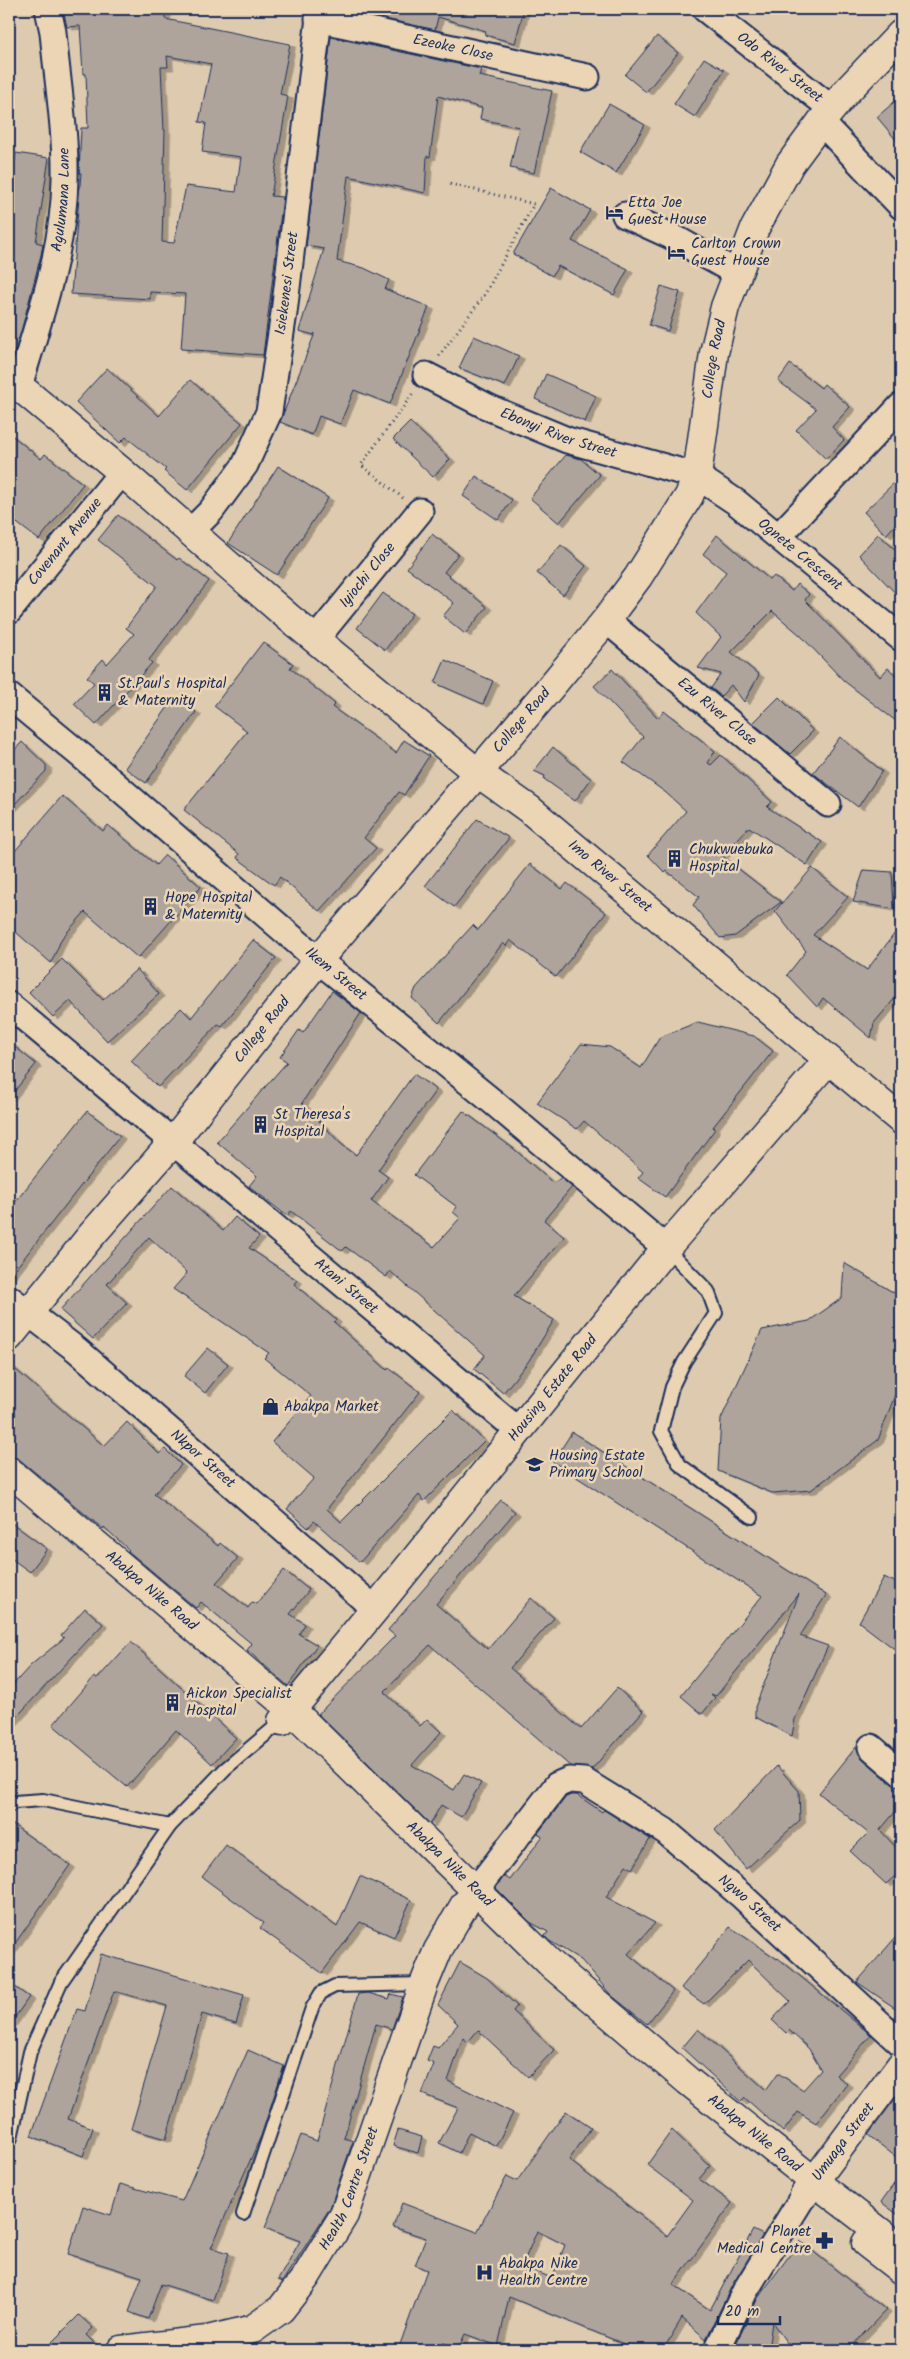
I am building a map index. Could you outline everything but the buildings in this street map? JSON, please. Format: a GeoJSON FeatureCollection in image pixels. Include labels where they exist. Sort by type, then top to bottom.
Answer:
{"type":"FeatureCollection","features":[{"type":"Feature","properties":{"kind":"main road","name":"College Road"},"geometry":{"type":"LineString","coordinates":[[9,1337],[18,1304],[174,1141],[318,960],[606,620],[662,539],[688,496],[697,476],[714,353],[725,307],[737,273],[770,198],[790,164],[826,115],[901,34]]}},
{"type":"Feature","properties":{"kind":"main road","name":"Imo River Street"},"geometry":{"type":"LineString","coordinates":[[14,382],[122,472],[288,617],[478,773],[529,809],[901,1120]]}},
{"type":"Feature","properties":{"kind":"main road","name":"Housing Estate Road"},"geometry":{"type":"LineString","coordinates":[[287,1716],[666,1248],[828,1060]]}},
{"type":"Feature","properties":{"kind":"main road","name":"Abakpa Nike Road"},"geometry":{"type":"LineString","coordinates":[[9,1470],[287,1716],[612,2035],[809,2189],[901,2270]]}},
{"type":"Feature","properties":{"kind":"main road","name":"Abakpa Nike Road"},"geometry":{"type":"LineString","coordinates":[[9,1495],[287,1716]]}},
{"type":"Feature","properties":{"kind":"main road","name":"Health Centre Street"},"geometry":{"type":"LineString","coordinates":[[121,2350],[207,2340],[253,2329],[281,2309],[306,2277],[344,2215],[424,1984],[438,1950],[470,1897]]}},
{"type":"Feature","properties":{"kind":"main road","name":"Umuaga Street"},"geometry":{"type":"LineString","coordinates":[[809,2189],[901,2065]]}},
{"type":"Feature","properties":{"kind":"main road","name":"Abakpa Nike Road"},"geometry":{"type":"LineString","coordinates":[[809,2189],[901,2248]]}},
{"type":"Feature","properties":{"kind":"street","name":"Agulumana Lane"},"geometry":{"type":"LineString","coordinates":[[14,382],[39,322],[59,234],[65,179],[53,32],[48,9]]}},
{"type":"Feature","properties":{"kind":"street","name":"Odo River Street"},"geometry":{"type":"LineString","coordinates":[[705,9],[826,115],[901,206]]}},
{"type":"Feature","properties":{"kind":"street","name":"Ezeoke Close"},"geometry":{"type":"LineString","coordinates":[[319,14],[587,77]]}},
{"type":"Feature","properties":{"kind":"street","name":"Isiekenesi Street"},"geometry":{"type":"LineString","coordinates":[[190,532],[211,512],[245,465],[269,412],[284,313],[319,14]]}},
{"type":"Feature","properties":{"kind":"street"},"geometry":{"type":"LineString","coordinates":[[625,216],[671,236],[737,273]]}},
{"type":"Feature","properties":{"kind":"street","name":"Ebonyi River Street"},"geometry":{"type":"LineString","coordinates":[[426,375],[490,408],[567,440],[697,476]]}},
{"type":"Feature","properties":{"kind":"street"},"geometry":{"type":"LineString","coordinates":[[779,536],[901,406]]}},
{"type":"Feature","properties":{"kind":"street","name":"Covenant Avenue"},"geometry":{"type":"LineString","coordinates":[[9,611],[122,472]]}},
{"type":"Feature","properties":{"kind":"street","name":"Ognete Crescent"},"geometry":{"type":"LineString","coordinates":[[697,476],[736,502],[779,536],[901,638]]}},
{"type":"Feature","properties":{"kind":"street","name":"Iyiochi Close"},"geometry":{"type":"LineString","coordinates":[[316,639],[420,511]]}},
{"type":"Feature","properties":{"kind":"street","name":"Ezu River Close"},"geometry":{"type":"LineString","coordinates":[[606,620],[828,804]]}},
{"type":"Feature","properties":{"kind":"street","name":"Ikem Street"},"geometry":{"type":"LineString","coordinates":[[9,696],[95,767],[318,960],[493,1102],[666,1248]]}},
{"type":"Feature","properties":{"kind":"street","name":"Atani Street"},"geometry":{"type":"LineString","coordinates":[[9,1005],[519,1431]]}},
{"type":"Feature","properties":{"kind":"street","name":"Nkpor Street"},"geometry":{"type":"LineString","coordinates":[[18,1304],[77,1350],[375,1609]]}},
{"type":"Feature","properties":{"kind":"street"},"geometry":{"type":"LineString","coordinates":[[872,1748],[901,1773]]}},
{"type":"Feature","properties":{"kind":"street","name":"Ngwo Street"},"geometry":{"type":"LineString","coordinates":[[470,1897],[557,1785],[569,1780],[584,1782],[665,1831],[743,1897],[901,2042]]}},
{"type":"Feature","properties":{"kind":"street"},"geometry":{"type":"LineString","coordinates":[[717,2350],[745,2290],[809,2189]]}},
{"type":"Feature","properties":{"kind":"lane"},"geometry":{"type":"LineString","coordinates":[[666,1248],[708,1291],[716,1313],[684,1362],[672,1387],[661,1431],[680,1466],[752,1517]]}},
{"type":"Feature","properties":{"kind":"lane"},"geometry":{"type":"LineString","coordinates":[[11,2138],[30,2052],[61,1982],[170,1826],[224,1769],[287,1716]]}},
{"type":"Feature","properties":{"kind":"lane"},"geometry":{"type":"LineString","coordinates":[[9,1806],[14,1802],[43,1800],[170,1826]]}},
{"type":"Feature","properties":{"kind":"lane"},"geometry":{"type":"LineString","coordinates":[[243,2214],[312,2008],[322,1993],[334,1986],[424,1984]]}},
{"type":"Feature","properties":{"kind":"path"},"geometry":{"type":"LineString","coordinates":[[420,511],[361,465],[485,294],[534,204],[450,184]]}},
{"type":"Feature","properties":{"kind":"place","name":"Etta Joe Guest House"},"geometry":{"type":"Point","coordinates":[614,212]}},
{"type":"Feature","properties":{"kind":"place","name":"Carlton Crown Guest House"},"geometry":{"type":"Point","coordinates":[677,253]}},
{"type":"Feature","properties":{"kind":"place","name":"St.Paul's Hospital & Maternity"},"geometry":{"type":"Point","coordinates":[104,693]}},
{"type":"Feature","properties":{"kind":"place","name":"Chukwuebuka Hospital"},"geometry":{"type":"Point","coordinates":[675,859]}},
{"type":"Feature","properties":{"kind":"place","name":"Hope Hospital & Maternity"},"geometry":{"type":"Point","coordinates":[151,907]}},
{"type":"Feature","properties":{"kind":"place","name":"St Theresa's Hospital"},"geometry":{"type":"Point","coordinates":[260,1124]}},
{"type":"Feature","properties":{"kind":"place","name":"Abakpa Market"},"geometry":{"type":"Point","coordinates":[270,1407]}},
{"type":"Feature","properties":{"kind":"place","name":"Housing Estate Primary School"},"geometry":{"type":"Point","coordinates":[535,1465]}},
{"type":"Feature","properties":{"kind":"place","name":"Aickon Specialist Hospital"},"geometry":{"type":"Point","coordinates":[172,1703]}},
{"type":"Feature","properties":{"kind":"place","name":"Planet Medical Centre"},"geometry":{"type":"Point","coordinates":[825,2241]}},
{"type":"Feature","properties":{"kind":"place","name":"Abakpa Nike Health Centre"},"geometry":{"type":"Point","coordinates":[485,2273]}}]}
